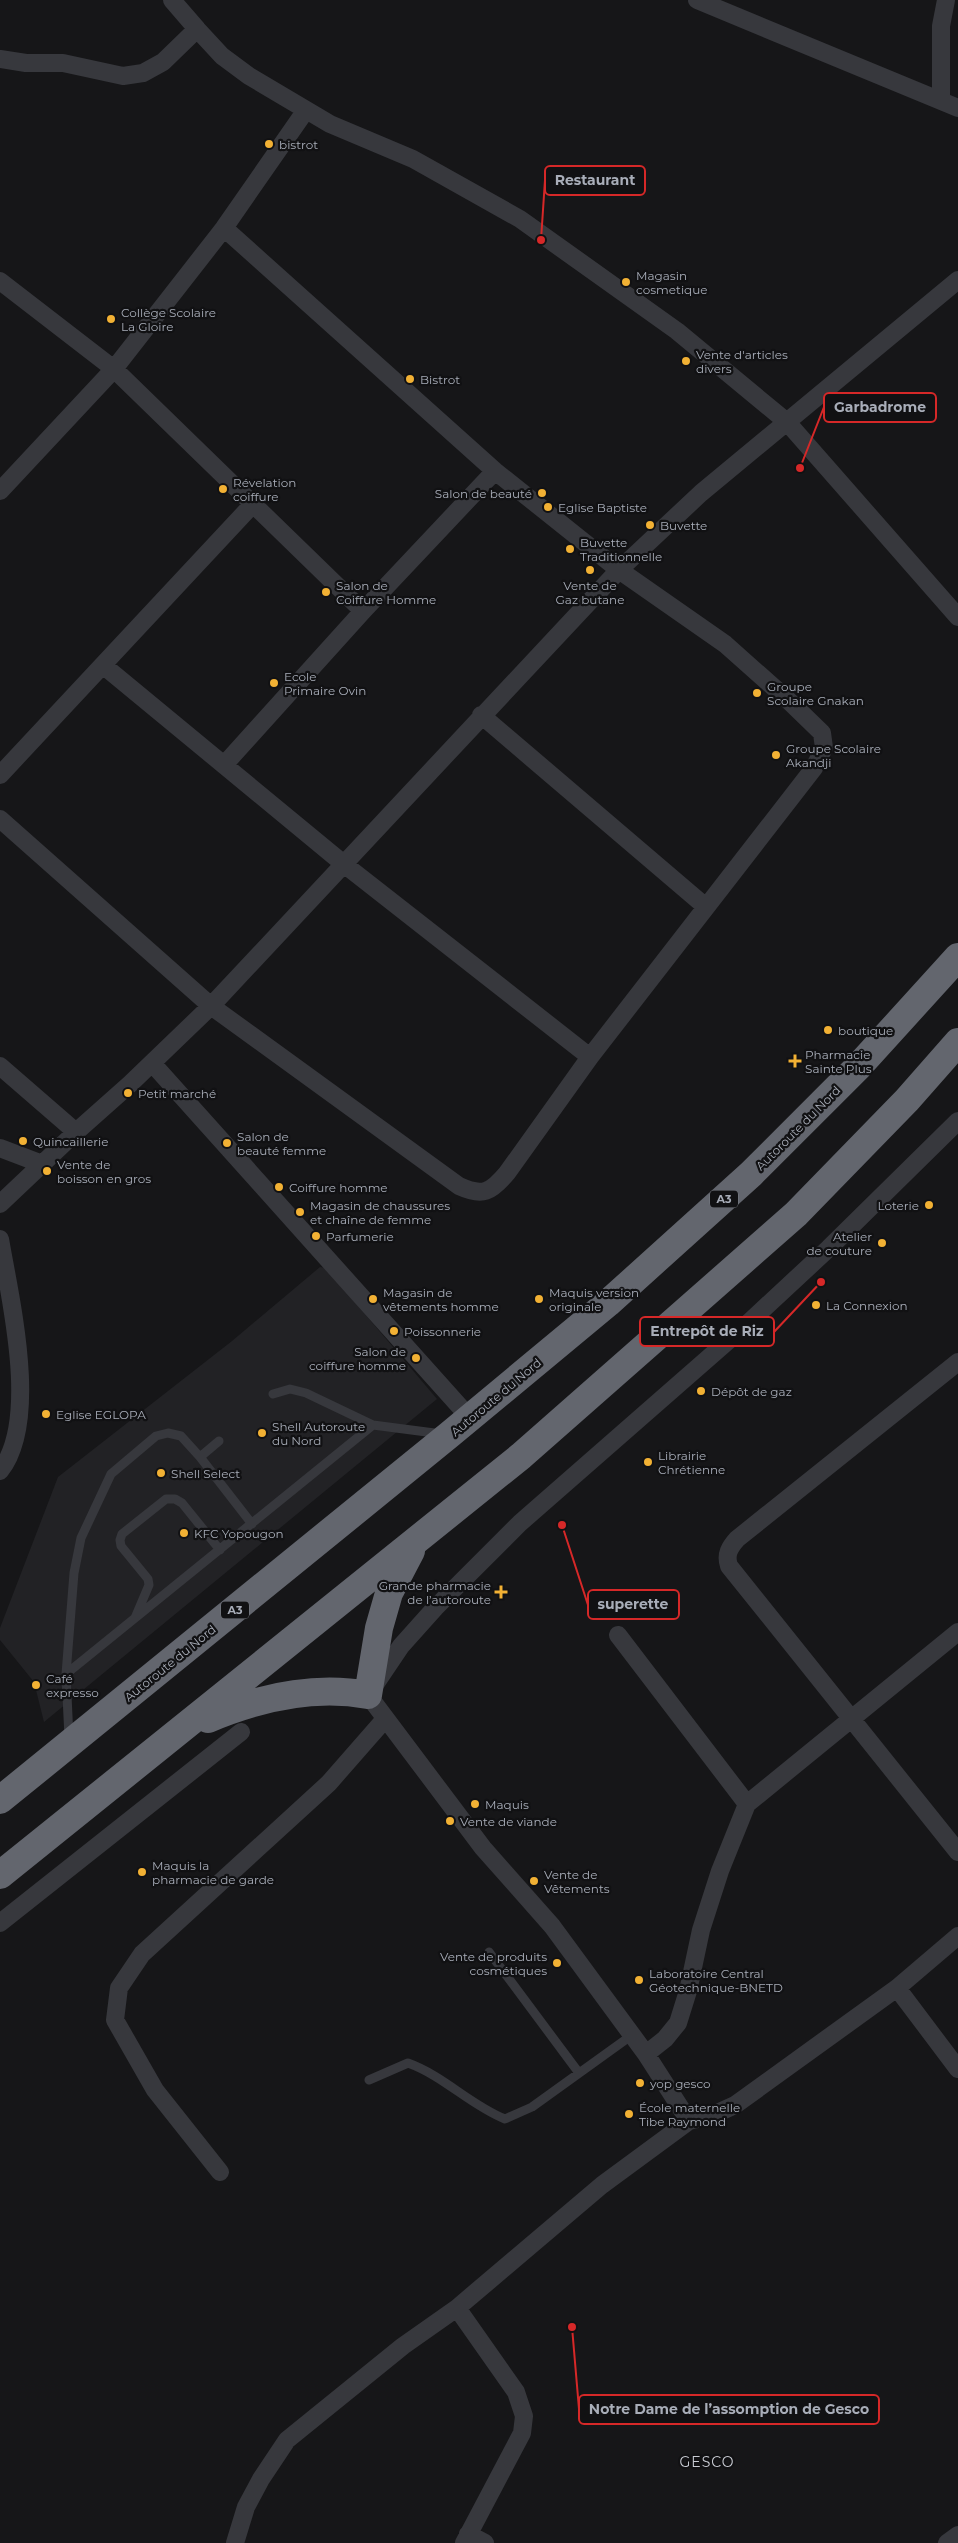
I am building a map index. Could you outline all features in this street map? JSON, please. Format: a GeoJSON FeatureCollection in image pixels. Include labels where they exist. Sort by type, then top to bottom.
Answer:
{"type":"FeatureCollection","features":[{"type":"Feature","properties":{"kind":"highway","name":"Autoroute du Nord"},"geometry":{"type":"LineString","coordinates":[[0,1800],[608,1304],[751,1174],[858,1067],[958,957]]}},
{"type":"Feature","properties":{"kind":"highway"},"geometry":{"type":"LineString","coordinates":[[0,1874],[521,1456],[796,1214],[907,1100],[958,1042]]}},
{"type":"Feature","properties":{"kind":"highway"},"geometry":{"type":"LineString","coordinates":[[179,1731],[244,1704],[288,1694],[342,1690],[368,1695],[379,1628],[388,1593],[418,1538]]}},
{"type":"Feature","properties":{"kind":"street"},"geometry":{"type":"LineString","coordinates":[[172,0],[222,56],[242,71],[306,110],[360,138],[413,159],[520,219],[677,331],[787,422],[958,617]]}},
{"type":"Feature","properties":{"kind":"street"},"geometry":{"type":"LineString","coordinates":[[697,0],[941,99],[958,108]]}},
{"type":"Feature","properties":{"kind":"street"},"geometry":{"type":"LineString","coordinates":[[941,99],[941,26],[946,0]]}},
{"type":"Feature","properties":{"kind":"street"},"geometry":{"type":"LineString","coordinates":[[0,59],[26,63],[63,63],[124,76],[143,72],[163,62],[197,29]]}},
{"type":"Feature","properties":{"kind":"street"},"geometry":{"type":"LineString","coordinates":[[0,490],[114,369],[224,228],[306,110]]}},
{"type":"Feature","properties":{"kind":"street"},"geometry":{"type":"LineString","coordinates":[[0,819],[211,1006],[459,1186],[474,1193],[484,1192],[498,1184],[590,1057],[814,768],[824,748],[822,733],[725,644],[619,570],[495,471],[224,228]]}},
{"type":"Feature","properties":{"kind":"street"},"geometry":{"type":"LineString","coordinates":[[0,1204],[211,1006],[345,864],[481,715],[619,570],[701,493],[958,280]]}},
{"type":"Feature","properties":{"kind":"street"},"geometry":{"type":"LineString","coordinates":[[0,281],[114,369],[363,611]]}},
{"type":"Feature","properties":{"kind":"street"},"geometry":{"type":"LineString","coordinates":[[224,765],[363,611],[495,471]]}},
{"type":"Feature","properties":{"kind":"street"},"geometry":{"type":"LineString","coordinates":[[0,775],[254,504]]}},
{"type":"Feature","properties":{"kind":"street"},"geometry":{"type":"LineString","coordinates":[[104,666],[345,864],[590,1057]]}},
{"type":"Feature","properties":{"kind":"street"},"geometry":{"type":"LineString","coordinates":[[481,715],[706,907]]}},
{"type":"Feature","properties":{"kind":"street"},"geometry":{"type":"LineString","coordinates":[[152,1063],[470,1418]]}},
{"type":"Feature","properties":{"kind":"street"},"geometry":{"type":"LineString","coordinates":[[0,1066],[76,1132]]}},
{"type":"Feature","properties":{"kind":"street"},"geometry":{"type":"LineString","coordinates":[[689,2121],[646,2054],[552,1926],[483,1848],[368,1695],[401,1646],[435,1608],[520,1523],[752,1319],[885,1194],[958,1121]]}},
{"type":"Feature","properties":{"kind":"street"},"geometry":{"type":"LineString","coordinates":[[0,1148],[42,1164]]}},
{"type":"Feature","properties":{"kind":"street"},"geometry":{"type":"LineString","coordinates":[[0,1239],[4,1284],[21,1391],[15,1438],[6,1463],[0,1470]]}},
{"type":"Feature","properties":{"kind":"street"},"geometry":{"type":"LineString","coordinates":[[958,1362],[737,1539],[728,1552],[729,1566],[958,1852]]}},
{"type":"Feature","properties":{"kind":"street"},"geometry":{"type":"LineString","coordinates":[[646,2054],[665,2039],[678,2023],[688,1991],[701,1930],[720,1871],[747,1804],[958,1632]]}},
{"type":"Feature","properties":{"kind":"street"},"geometry":{"type":"LineString","coordinates":[[618,1635],[747,1804]]}},
{"type":"Feature","properties":{"kind":"street"},"geometry":{"type":"LineString","coordinates":[[220,2172],[155,2090],[115,2020],[119,1988],[142,1954],[329,1783],[385,1719]]}},
{"type":"Feature","properties":{"kind":"street"},"geometry":{"type":"LineString","coordinates":[[0,1923],[241,1732]]}},
{"type":"Feature","properties":{"kind":"street"},"geometry":{"type":"LineString","coordinates":[[235,2543],[246,2507],[261,2479],[287,2440],[344,2392],[458,2308],[602,2185],[689,2121],[714,2115],[735,2105],[897,1988],[958,1936]]}},
{"type":"Feature","properties":{"kind":"street"},"geometry":{"type":"LineString","coordinates":[[897,1988],[958,2069]]}},
{"type":"Feature","properties":{"kind":"street"},"geometry":{"type":"LineString","coordinates":[[458,2308],[516,2392],[524,2416],[522,2433],[466,2539],[485,2543]]}},
{"type":"Feature","properties":{"kind":"street"},"geometry":{"type":"LineString","coordinates":[[947,2543],[958,2535]]}},
{"type":"Feature","properties":{"kind":"lane"},"geometry":{"type":"LineString","coordinates":[[273,1394],[290,1389],[306,1393],[373,1425],[449,1435]]}},
{"type":"Feature","properties":{"kind":"lane"},"geometry":{"type":"LineString","coordinates":[[66,1674],[373,1425]]}},
{"type":"Feature","properties":{"kind":"lane"},"geometry":{"type":"LineString","coordinates":[[69,1745],[66,1674],[74,1573],[82,1538],[111,1474],[156,1436],[168,1433],[181,1436],[200,1457],[252,1524]]}},
{"type":"Feature","properties":{"kind":"lane"},"geometry":{"type":"LineString","coordinates":[[200,1457],[218,1441]]}},
{"type":"Feature","properties":{"kind":"lane"},"geometry":{"type":"LineString","coordinates":[[134,1619],[149,1585],[148,1579],[121,1546],[122,1534],[166,1499],[175,1499],[182,1503],[220,1550]]}},
{"type":"Feature","properties":{"kind":"lane"},"geometry":{"type":"LineString","coordinates":[[488,1952],[579,2073]]}},
{"type":"Feature","properties":{"kind":"lane"},"geometry":{"type":"LineString","coordinates":[[369,2080],[408,2063],[429,2070],[490,2113],[505,2119],[532,2107],[632,2035]]}},
{"type":"Feature","properties":{"kind":"shaded area"},"geometry":{"type":"Polygon","coordinates":[[[320,1267],[326,1268],[437,1399],[44,1722],[34,1682],[0,1640],[0,1628],[58,1477],[232,1341],[320,1267]]]}},
{"type":"Feature","properties":{"kind":"place","name":"bistrot"},"geometry":{"type":"Point","coordinates":[269,144]}},
{"type":"Feature","properties":{"kind":"place","name":"Restaurant"},"geometry":{"type":"Point","coordinates":[541,240]}},
{"type":"Feature","properties":{"kind":"place","name":"Magasin cosmetique"},"geometry":{"type":"Point","coordinates":[626,282]}},
{"type":"Feature","properties":{"kind":"place","name":"Collège Scolaire La Gloire"},"geometry":{"type":"Point","coordinates":[111,319]}},
{"type":"Feature","properties":{"kind":"place","name":"Vente d'articles divers"},"geometry":{"type":"Point","coordinates":[686,361]}},
{"type":"Feature","properties":{"kind":"place","name":"Bistrot"},"geometry":{"type":"Point","coordinates":[410,379]}},
{"type":"Feature","properties":{"kind":"place","name":"Garbadrome"},"geometry":{"type":"Point","coordinates":[800,468]}},
{"type":"Feature","properties":{"kind":"place","name":"Révelation coiffure"},"geometry":{"type":"Point","coordinates":[223,489]}},
{"type":"Feature","properties":{"kind":"place","name":"Salon de beauté"},"geometry":{"type":"Point","coordinates":[542,493]}},
{"type":"Feature","properties":{"kind":"place","name":"Eglise Baptiste"},"geometry":{"type":"Point","coordinates":[548,507]}},
{"type":"Feature","properties":{"kind":"place","name":"Buvette"},"geometry":{"type":"Point","coordinates":[650,525]}},
{"type":"Feature","properties":{"kind":"place","name":"Buvette Traditionnelle"},"geometry":{"type":"Point","coordinates":[570,549]}},
{"type":"Feature","properties":{"kind":"place","name":"Vente de Gaz butane"},"geometry":{"type":"Point","coordinates":[590,570]}},
{"type":"Feature","properties":{"kind":"place","name":"Salon de Coiffure Homme"},"geometry":{"type":"Point","coordinates":[326,592]}},
{"type":"Feature","properties":{"kind":"place","name":"Ecole Primaire Ovin"},"geometry":{"type":"Point","coordinates":[274,683]}},
{"type":"Feature","properties":{"kind":"place","name":"Groupe Scolaire Gnakan"},"geometry":{"type":"Point","coordinates":[757,693]}},
{"type":"Feature","properties":{"kind":"place","name":"Groupe Scolaire Akandji"},"geometry":{"type":"Point","coordinates":[776,755]}},
{"type":"Feature","properties":{"kind":"place","name":"boutique"},"geometry":{"type":"Point","coordinates":[828,1030]}},
{"type":"Feature","properties":{"kind":"place","name":"Pharmacie Sainte Plus"},"geometry":{"type":"Point","coordinates":[795,1061]}},
{"type":"Feature","properties":{"kind":"place","name":"Petit marché"},"geometry":{"type":"Point","coordinates":[128,1093]}},
{"type":"Feature","properties":{"kind":"place","name":"Quincaillerie"},"geometry":{"type":"Point","coordinates":[23,1141]}},
{"type":"Feature","properties":{"kind":"place","name":"Salon de beauté femme"},"geometry":{"type":"Point","coordinates":[227,1143]}},
{"type":"Feature","properties":{"kind":"place","name":"Vente de boisson en gros"},"geometry":{"type":"Point","coordinates":[47,1171]}},
{"type":"Feature","properties":{"kind":"place","name":"Coiffure homme"},"geometry":{"type":"Point","coordinates":[279,1187]}},
{"type":"Feature","properties":{"kind":"place","name":"Loterie"},"geometry":{"type":"Point","coordinates":[929,1205]}},
{"type":"Feature","properties":{"kind":"place","name":"Magasin de chaussures et chaîne de femme"},"geometry":{"type":"Point","coordinates":[300,1212]}},
{"type":"Feature","properties":{"kind":"place","name":"Parfumerie"},"geometry":{"type":"Point","coordinates":[316,1236]}},
{"type":"Feature","properties":{"kind":"place","name":"Atelier de couture"},"geometry":{"type":"Point","coordinates":[882,1243]}},
{"type":"Feature","properties":{"kind":"place","name":"Entrepôt de Riz"},"geometry":{"type":"Point","coordinates":[821,1282]}},
{"type":"Feature","properties":{"kind":"place","name":"Magasin de vêtements homme"},"geometry":{"type":"Point","coordinates":[373,1299]}},
{"type":"Feature","properties":{"kind":"place","name":"Maquis version originale"},"geometry":{"type":"Point","coordinates":[539,1299]}},
{"type":"Feature","properties":{"kind":"place","name":"La Connexion"},"geometry":{"type":"Point","coordinates":[816,1305]}},
{"type":"Feature","properties":{"kind":"place","name":"Poissonnerie"},"geometry":{"type":"Point","coordinates":[394,1331]}},
{"type":"Feature","properties":{"kind":"place","name":"Salon de coiffure homme"},"geometry":{"type":"Point","coordinates":[416,1358]}},
{"type":"Feature","properties":{"kind":"place","name":"Dépôt de gaz"},"geometry":{"type":"Point","coordinates":[701,1391]}},
{"type":"Feature","properties":{"kind":"place","name":"Eglise EGLOPA"},"geometry":{"type":"Point","coordinates":[46,1414]}},
{"type":"Feature","properties":{"kind":"place","name":"Shell Autoroute du Nord"},"geometry":{"type":"Point","coordinates":[262,1433]}},
{"type":"Feature","properties":{"kind":"place","name":"Librairie Chrétienne"},"geometry":{"type":"Point","coordinates":[648,1462]}},
{"type":"Feature","properties":{"kind":"place","name":"Shell Select"},"geometry":{"type":"Point","coordinates":[161,1473]}},
{"type":"Feature","properties":{"kind":"place","name":"superette"},"geometry":{"type":"Point","coordinates":[562,1525]}},
{"type":"Feature","properties":{"kind":"place","name":"KFC Yopougon"},"geometry":{"type":"Point","coordinates":[184,1533]}},
{"type":"Feature","properties":{"kind":"place","name":"Grande pharmacie de l’autoroute"},"geometry":{"type":"Point","coordinates":[501,1592]}},
{"type":"Feature","properties":{"kind":"place","name":"Café expresso"},"geometry":{"type":"Point","coordinates":[36,1685]}},
{"type":"Feature","properties":{"kind":"place","name":"Maquis"},"geometry":{"type":"Point","coordinates":[475,1804]}},
{"type":"Feature","properties":{"kind":"place","name":"Vente de viande"},"geometry":{"type":"Point","coordinates":[450,1821]}},
{"type":"Feature","properties":{"kind":"place","name":"Maquis la pharmacie de garde"},"geometry":{"type":"Point","coordinates":[142,1872]}},
{"type":"Feature","properties":{"kind":"place","name":"Vente de Vêtements"},"geometry":{"type":"Point","coordinates":[534,1881]}},
{"type":"Feature","properties":{"kind":"place","name":"Vente de produits cosmétiques"},"geometry":{"type":"Point","coordinates":[557,1963]}},
{"type":"Feature","properties":{"kind":"place","name":"Laboratoire Central Géotechnique-BNETD"},"geometry":{"type":"Point","coordinates":[639,1980]}},
{"type":"Feature","properties":{"kind":"place","name":"yop gesco"},"geometry":{"type":"Point","coordinates":[640,2083]}},
{"type":"Feature","properties":{"kind":"place","name":"École maternelle Tibe Raymond"},"geometry":{"type":"Point","coordinates":[629,2114]}},
{"type":"Feature","properties":{"kind":"place","name":"Notre Dame de l’assomption de Gesco"},"geometry":{"type":"Point","coordinates":[572,2327]}},
{"type":"Feature","properties":{"kind":"district","name":"GESCO"},"geometry":{"type":"Point","coordinates":[707,2462]}}]}
